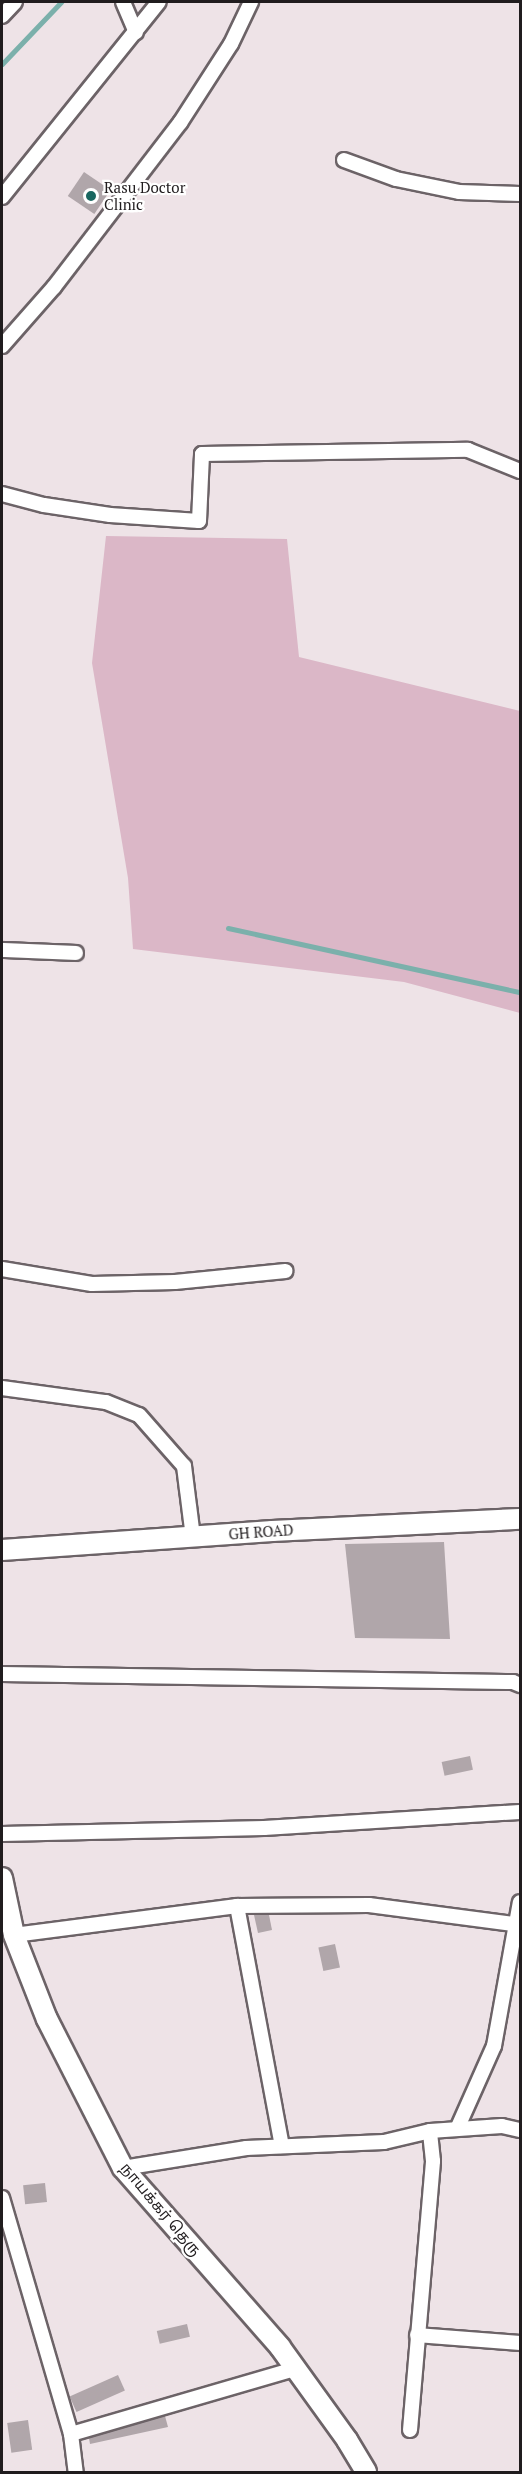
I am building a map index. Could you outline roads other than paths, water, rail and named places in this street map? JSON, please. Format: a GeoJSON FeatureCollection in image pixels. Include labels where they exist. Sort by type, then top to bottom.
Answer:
{"type":"FeatureCollection","features":[{"type":"Feature","properties":{"kind":"street"},"geometry":{"type":"LineString","coordinates":[[2,16],[15,2]]}},
{"type":"Feature","properties":{"kind":"street"},"geometry":{"type":"LineString","coordinates":[[123,2],[136,32]]}},
{"type":"Feature","properties":{"kind":"street"},"geometry":{"type":"LineString","coordinates":[[2,198],[159,2]]}},
{"type":"Feature","properties":{"kind":"street"},"geometry":{"type":"LineString","coordinates":[[2,346],[54,287],[180,123],[231,44],[251,2]]}},
{"type":"Feature","properties":{"kind":"street"},"geometry":{"type":"LineString","coordinates":[[344,160],[396,179],[459,192],[520,194]]}},
{"type":"Feature","properties":{"kind":"street"},"geometry":{"type":"LineString","coordinates":[[2,494],[44,505],[110,515],[199,521],[202,454],[468,450],[520,471]]}},
{"type":"Feature","properties":{"kind":"street"},"geometry":{"type":"LineString","coordinates":[[2,950],[76,953]]}},
{"type":"Feature","properties":{"kind":"street"},"geometry":{"type":"LineString","coordinates":[[2,1269],[92,1284],[175,1282],[285,1271]]}},
{"type":"Feature","properties":{"kind":"street"},"geometry":{"type":"LineString","coordinates":[[2,1388],[106,1402],[139,1415],[184,1466],[193,1537]]}},
{"type":"Feature","properties":{"kind":"street","name":"GH ROAD"},"geometry":{"type":"LineString","coordinates":[[2,1550],[520,1519]]}},
{"type":"Feature","properties":{"kind":"street"},"geometry":{"type":"LineString","coordinates":[[2,1674],[513,1682],[520,1685]]}},
{"type":"Feature","properties":{"kind":"street"},"geometry":{"type":"LineString","coordinates":[[2,1834],[264,1828],[520,1812]]}},
{"type":"Feature","properties":{"kind":"street","name":"நாயக்கர் தெரு"},"geometry":{"type":"LineString","coordinates":[[2,1878],[14,1935],[47,2019],[123,2168],[295,2368],[347,2440],[366,2472]]}},
{"type":"Feature","properties":{"kind":"street"},"geometry":{"type":"LineString","coordinates":[[457,2129],[494,2046],[518,1925],[520,1902]]}},
{"type":"Feature","properties":{"kind":"street"},"geometry":{"type":"LineString","coordinates":[[14,1935],[237,1906],[369,1905],[518,1925]]}},
{"type":"Feature","properties":{"kind":"street"},"geometry":{"type":"LineString","coordinates":[[237,1906],[282,2146]]}},
{"type":"Feature","properties":{"kind":"street"},"geometry":{"type":"LineString","coordinates":[[123,2168],[246,2148],[384,2142],[430,2131],[502,2126],[520,2130]]}},
{"type":"Feature","properties":{"kind":"street"},"geometry":{"type":"LineString","coordinates":[[410,2430],[433,2161],[430,2131]]}},
{"type":"Feature","properties":{"kind":"street"},"geometry":{"type":"LineString","coordinates":[[2,2198],[71,2434],[76,2472]]}},
{"type":"Feature","properties":{"kind":"street"},"geometry":{"type":"LineString","coordinates":[[417,2335],[520,2343]]}},
{"type":"Feature","properties":{"kind":"street"},"geometry":{"type":"LineString","coordinates":[[71,2434],[295,2368]]}},
{"type":"Feature","properties":{"kind":"waterway"},"geometry":{"type":"LineString","coordinates":[[2,64],[61,2]]}},
{"type":"Feature","properties":{"kind":"waterway"},"geometry":{"type":"LineString","coordinates":[[228,928],[520,992]]}},
{"type":"Feature","properties":{"kind":"place","name":"Rasu Doctor Clinic"},"geometry":{"type":"Point","coordinates":[91,196]}}]}
